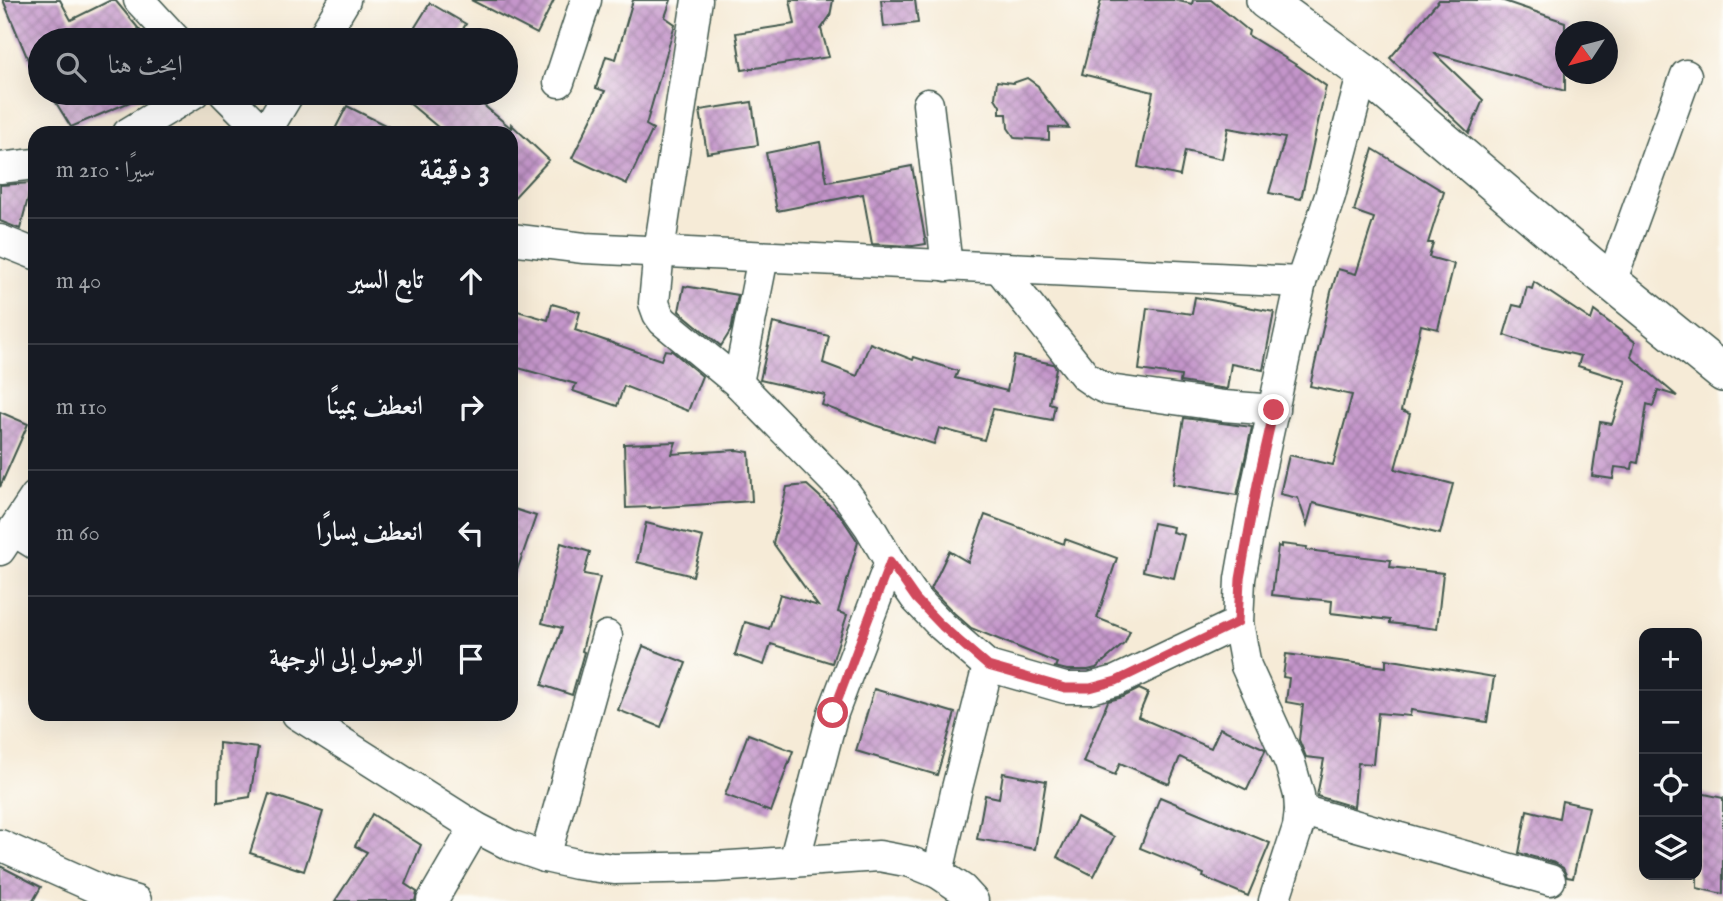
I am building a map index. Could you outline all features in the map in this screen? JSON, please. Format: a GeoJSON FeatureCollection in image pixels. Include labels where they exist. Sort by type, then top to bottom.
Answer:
{"type":"FeatureCollection","features":[{"type":"Feature","properties":{"kind":"main road"},"geometry":{"type":"LineString","coordinates":[[1265,0],[1363,72],[1723,373]]}},
{"type":"Feature","properties":{"kind":"street"},"geometry":{"type":"LineString","coordinates":[[139,0],[165,28]]}},
{"type":"Feature","properties":{"kind":"street"},"geometry":{"type":"LineString","coordinates":[[328,28],[345,0]]}},
{"type":"Feature","properties":{"kind":"street"},"geometry":{"type":"LineString","coordinates":[[559,82],[586,0]]}},
{"type":"Feature","properties":{"kind":"street"},"geometry":{"type":"LineString","coordinates":[[697,0],[659,251],[654,303],[663,321],[738,383],[845,492],[916,599],[988,666],[1065,688],[1090,688],[1116,681],[1238,622]]}},
{"type":"Feature","properties":{"kind":"street"},"geometry":{"type":"LineString","coordinates":[[1274,901],[1298,827],[1299,795],[1290,762],[1246,666],[1238,622],[1240,579],[1257,484],[1301,282],[1330,196],[1363,72]]}},
{"type":"Feature","properties":{"kind":"street"},"geometry":{"type":"LineString","coordinates":[[1611,282],[1686,75]]}},
{"type":"Feature","properties":{"kind":"street"},"geometry":{"type":"LineString","coordinates":[[928,104],[947,266]]}},
{"type":"Feature","properties":{"kind":"street"},"geometry":{"type":"LineString","coordinates":[[140,126],[174,105]]}},
{"type":"Feature","properties":{"kind":"street"},"geometry":{"type":"LineString","coordinates":[[236,105],[257,126]]}},
{"type":"Feature","properties":{"kind":"street"},"geometry":{"type":"LineString","coordinates":[[268,126],[282,105]]}},
{"type":"Feature","properties":{"kind":"street"},"geometry":{"type":"LineString","coordinates":[[0,168],[28,165]]}},
{"type":"Feature","properties":{"kind":"street"},"geometry":{"type":"LineString","coordinates":[[0,240],[28,251]]}},
{"type":"Feature","properties":{"kind":"street"},"geometry":{"type":"LineString","coordinates":[[518,240],[584,248],[1301,282]]}},
{"type":"Feature","properties":{"kind":"street"},"geometry":{"type":"LineString","coordinates":[[738,383],[763,257]]}},
{"type":"Feature","properties":{"kind":"street"},"geometry":{"type":"LineString","coordinates":[[999,268],[1085,376],[1098,385],[1109,390],[1274,410]]}},
{"type":"Feature","properties":{"kind":"street"},"geometry":{"type":"LineString","coordinates":[[16,542],[28,514]]}},
{"type":"Feature","properties":{"kind":"street"},"geometry":{"type":"LineString","coordinates":[[794,862],[833,713],[890,562]]}},
{"type":"Feature","properties":{"kind":"street"},"geometry":{"type":"LineString","coordinates":[[545,857],[607,636]]}},
{"type":"Feature","properties":{"kind":"street"},"geometry":{"type":"LineString","coordinates":[[938,873],[988,666]]}},
{"type":"Feature","properties":{"kind":"street"},"geometry":{"type":"LineString","coordinates":[[308,721],[475,827],[510,845],[545,857],[614,869],[715,867],[879,856],[911,862],[938,873],[962,889],[973,901]]}},
{"type":"Feature","properties":{"kind":"street"},"geometry":{"type":"LineString","coordinates":[[1300,810],[1550,880]]}},
{"type":"Feature","properties":{"kind":"street"},"geometry":{"type":"LineString","coordinates":[[432,901],[475,827]]}},
{"type":"Feature","properties":{"kind":"street"},"geometry":{"type":"LineString","coordinates":[[0,845],[103,891],[136,901]]}},
{"type":"Feature","properties":{"kind":"building"},"geometry":{"type":"Polygon","coordinates":[[[3,0],[60,0],[71,20],[115,0],[138,28],[28,28],[28,59],[3,0]]]}},
{"type":"Feature","properties":{"kind":"building"},"geometry":{"type":"Polygon","coordinates":[[[471,0],[554,0],[537,34],[471,0]]]}},
{"type":"Feature","properties":{"kind":"building"},"geometry":{"type":"Polygon","coordinates":[[[633,0],[671,0],[665,17],[675,24],[646,125],[653,129],[627,184],[572,158],[605,91],[596,88],[606,56],[616,59],[633,0]]]}},
{"type":"Feature","properties":{"kind":"building"},"geometry":{"type":"Polygon","coordinates":[[[790,0],[833,0],[830,16],[821,29],[829,57],[742,70],[736,33],[795,24],[790,0]]]}},
{"type":"Feature","properties":{"kind":"building"},"geometry":{"type":"Polygon","coordinates":[[[881,0],[915,0],[918,23],[884,27],[881,0]]]}},
{"type":"Feature","properties":{"kind":"building"},"geometry":{"type":"Polygon","coordinates":[[[1101,0],[1174,0],[1192,4],[1193,0],[1211,0],[1249,31],[1248,35],[1326,86],[1301,199],[1269,193],[1285,138],[1228,128],[1222,159],[1185,151],[1180,176],[1138,167],[1153,92],[1082,74],[1101,0]]]}},
{"type":"Feature","properties":{"kind":"building"},"geometry":{"type":"Polygon","coordinates":[[[1439,0],[1501,0],[1562,21],[1555,21],[1555,84],[1565,84],[1565,91],[1434,53],[1483,100],[1469,133],[1390,58],[1439,0]]]}},
{"type":"Feature","properties":{"kind":"building"},"geometry":{"type":"Polygon","coordinates":[[[430,3],[466,24],[464,28],[414,28],[430,3]]]}},
{"type":"Feature","properties":{"kind":"building"},"geometry":{"type":"Polygon","coordinates":[[[1027,78],[1038,86],[1069,128],[1049,127],[1049,140],[1015,138],[1008,128],[1007,114],[1000,114],[1000,106],[995,98],[997,81],[1013,83],[1027,78]]]}},
{"type":"Feature","properties":{"kind":"building"},"geometry":{"type":"Polygon","coordinates":[[[752,102],[758,145],[707,153],[700,110],[752,102]]]}},
{"type":"Feature","properties":{"kind":"building"},"geometry":{"type":"Polygon","coordinates":[[[57,105],[123,105],[73,126],[70,126],[57,105]]]}},
{"type":"Feature","properties":{"kind":"building"},"geometry":{"type":"Polygon","coordinates":[[[411,105],[483,105],[509,126],[437,126],[411,105]]]}},
{"type":"Feature","properties":{"kind":"building"},"geometry":{"type":"Polygon","coordinates":[[[347,106],[387,126],[337,126],[347,106]]]}},
{"type":"Feature","properties":{"kind":"building"},"geometry":{"type":"Polygon","coordinates":[[[518,131],[549,160],[518,193],[518,131]]]}},
{"type":"Feature","properties":{"kind":"building"},"geometry":{"type":"Polygon","coordinates":[[[820,142],[827,182],[912,166],[926,244],[872,244],[863,194],[777,211],[766,153],[820,142]]]}},
{"type":"Feature","properties":{"kind":"building"},"geometry":{"type":"Polygon","coordinates":[[[1373,149],[1444,192],[1428,243],[1433,243],[1429,257],[1454,264],[1438,329],[1421,325],[1401,411],[1410,414],[1395,469],[1453,484],[1440,534],[1313,503],[1307,525],[1298,498],[1280,494],[1289,455],[1333,465],[1352,395],[1310,386],[1338,269],[1356,274],[1374,218],[1354,211],[1373,149]]]}},
{"type":"Feature","properties":{"kind":"building"},"geometry":{"type":"Polygon","coordinates":[[[28,183],[28,198],[20,229],[0,221],[0,185],[28,183]]]}},
{"type":"Feature","properties":{"kind":"building"},"geometry":{"type":"Polygon","coordinates":[[[1534,282],[1591,320],[1594,311],[1635,342],[1631,357],[1677,396],[1658,390],[1653,406],[1647,404],[1638,463],[1633,462],[1632,469],[1615,467],[1613,479],[1592,476],[1600,422],[1612,424],[1626,381],[1578,366],[1581,356],[1504,335],[1513,305],[1522,307],[1527,287],[1532,289],[1534,282]]]}},
{"type":"Feature","properties":{"kind":"building"},"geometry":{"type":"Polygon","coordinates":[[[684,286],[738,295],[731,330],[721,346],[679,311],[684,286]]]}},
{"type":"Feature","properties":{"kind":"building"},"geometry":{"type":"Polygon","coordinates":[[[1195,297],[1274,312],[1263,370],[1231,364],[1227,389],[1180,382],[1181,376],[1139,370],[1147,308],[1192,314],[1195,297]]]}},
{"type":"Feature","properties":{"kind":"building"},"geometry":{"type":"Polygon","coordinates":[[[552,304],[580,312],[575,330],[661,360],[665,350],[672,351],[702,376],[688,411],[624,386],[617,406],[573,391],[576,384],[518,368],[518,311],[548,320],[552,304]]]}},
{"type":"Feature","properties":{"kind":"building"},"geometry":{"type":"Polygon","coordinates":[[[773,323],[829,336],[823,363],[857,376],[870,343],[913,360],[914,357],[958,371],[955,378],[1007,391],[1014,356],[1053,364],[1056,368],[1049,403],[1055,405],[1052,420],[993,409],[984,440],[939,428],[934,444],[874,425],[822,405],[825,395],[760,380],[773,323]]]}},
{"type":"Feature","properties":{"kind":"building"},"geometry":{"type":"Polygon","coordinates":[[[0,412],[28,424],[0,487],[0,412]]]}},
{"type":"Feature","properties":{"kind":"building"},"geometry":{"type":"Polygon","coordinates":[[[1184,418],[1252,427],[1237,495],[1173,484],[1184,418]]]}},
{"type":"Feature","properties":{"kind":"building"},"geometry":{"type":"Polygon","coordinates":[[[676,442],[672,454],[737,450],[749,452],[752,501],[626,508],[624,444],[676,442]]]}},
{"type":"Feature","properties":{"kind":"building"},"geometry":{"type":"Polygon","coordinates":[[[807,485],[840,515],[858,542],[838,612],[847,615],[832,663],[771,644],[764,665],[735,655],[745,622],[769,629],[780,594],[818,606],[773,543],[787,487],[807,485]]]}},
{"type":"Feature","properties":{"kind":"building"},"geometry":{"type":"Polygon","coordinates":[[[518,510],[536,516],[518,568],[518,510]]]}},
{"type":"Feature","properties":{"kind":"building"},"geometry":{"type":"Polygon","coordinates":[[[985,515],[1064,544],[1065,539],[1117,558],[1097,618],[1130,631],[1125,643],[1096,668],[1067,670],[1055,667],[1057,663],[971,628],[954,613],[931,589],[949,551],[968,562],[985,515]]]}},
{"type":"Feature","properties":{"kind":"building"},"geometry":{"type":"Polygon","coordinates":[[[646,523],[703,537],[693,576],[637,562],[646,523]]]}},
{"type":"Feature","properties":{"kind":"building"},"geometry":{"type":"Polygon","coordinates":[[[1153,523],[1173,527],[1172,532],[1184,535],[1174,578],[1143,571],[1153,523]]]}},
{"type":"Feature","properties":{"kind":"building"},"geometry":{"type":"Polygon","coordinates":[[[561,543],[590,552],[584,574],[600,577],[572,695],[542,685],[562,628],[542,623],[561,543]]]}},
{"type":"Feature","properties":{"kind":"building"},"geometry":{"type":"Polygon","coordinates":[[[1281,544],[1307,547],[1306,550],[1391,560],[1390,567],[1443,573],[1437,629],[1331,613],[1332,601],[1272,595],[1278,546],[1281,547],[1281,544]]]}},
{"type":"Feature","properties":{"kind":"building"},"geometry":{"type":"Polygon","coordinates":[[[643,646],[686,663],[661,727],[618,710],[643,646]]]}},
{"type":"Feature","properties":{"kind":"building"},"geometry":{"type":"Polygon","coordinates":[[[1286,654],[1386,667],[1386,659],[1494,677],[1487,722],[1411,710],[1410,716],[1378,713],[1373,764],[1358,763],[1354,807],[1317,796],[1324,759],[1306,757],[1299,740],[1303,705],[1286,702],[1289,678],[1283,677],[1286,654]]]}},
{"type":"Feature","properties":{"kind":"building"},"geometry":{"type":"Polygon","coordinates":[[[874,689],[955,713],[937,775],[856,751],[874,689]]]}},
{"type":"Feature","properties":{"kind":"building"},"geometry":{"type":"Polygon","coordinates":[[[1139,689],[1148,693],[1138,717],[1211,748],[1220,728],[1265,749],[1247,790],[1180,757],[1169,784],[1120,763],[1115,775],[1083,762],[1108,701],[1139,689]]]}},
{"type":"Feature","properties":{"kind":"building"},"geometry":{"type":"Polygon","coordinates":[[[748,734],[793,751],[771,812],[725,795],[748,734]]]}},
{"type":"Feature","properties":{"kind":"building"},"geometry":{"type":"Polygon","coordinates":[[[219,743],[258,748],[250,797],[218,802],[219,743]]]}},
{"type":"Feature","properties":{"kind":"building"},"geometry":{"type":"Polygon","coordinates":[[[1003,773],[1046,781],[1035,849],[977,839],[985,795],[999,798],[1003,773]]]}},
{"type":"Feature","properties":{"kind":"building"},"geometry":{"type":"Polygon","coordinates":[[[1702,793],[1723,798],[1723,894],[1697,888],[1697,880],[1702,880],[1702,793]]]}},
{"type":"Feature","properties":{"kind":"building"},"geometry":{"type":"Polygon","coordinates":[[[269,794],[323,812],[304,871],[250,853],[269,794]]]}},
{"type":"Feature","properties":{"kind":"building"},"geometry":{"type":"Polygon","coordinates":[[[1160,797],[1270,843],[1248,896],[1203,877],[1204,874],[1140,848],[1160,797]]]}},
{"type":"Feature","properties":{"kind":"building"},"geometry":{"type":"Polygon","coordinates":[[[1562,801],[1589,807],[1573,878],[1567,877],[1563,868],[1555,863],[1519,853],[1527,810],[1559,818],[1562,801]]]}},
{"type":"Feature","properties":{"kind":"building"},"geometry":{"type":"Polygon","coordinates":[[[372,814],[421,845],[405,884],[417,892],[415,901],[335,901],[367,852],[355,846],[372,814]]]}},
{"type":"Feature","properties":{"kind":"building"},"geometry":{"type":"Polygon","coordinates":[[[1077,817],[1114,837],[1094,876],[1057,857],[1077,817]]]}},
{"type":"Feature","properties":{"kind":"building"},"geometry":{"type":"Polygon","coordinates":[[[0,866],[41,887],[33,901],[0,901],[0,866]]]}},
{"type":"Feature","properties":{"kind":"route"},"geometry":{"type":"LineString","coordinates":[[833,713],[890,562],[916,599],[988,666],[1065,688],[1090,688],[1116,681],[1238,622],[1240,579],[1274,410]]}}]}
